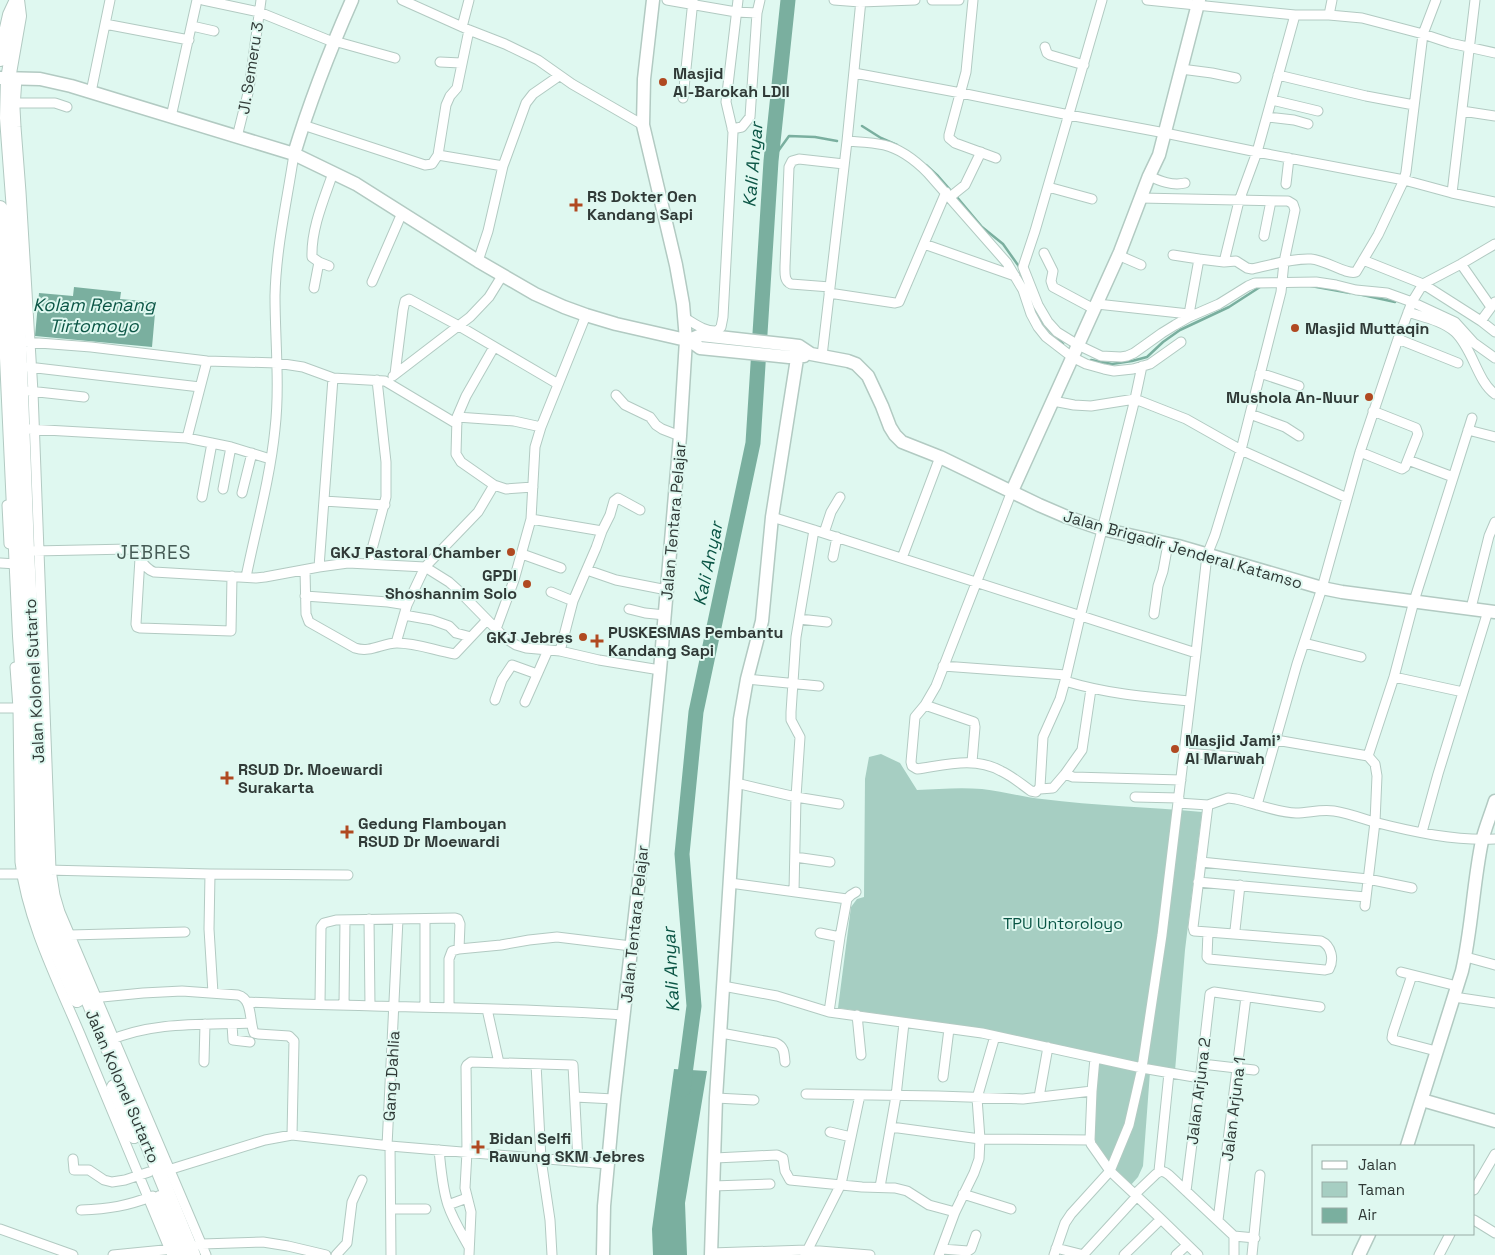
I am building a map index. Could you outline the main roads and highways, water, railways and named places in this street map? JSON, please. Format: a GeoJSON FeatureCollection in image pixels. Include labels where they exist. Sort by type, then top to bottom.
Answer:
{"type":"FeatureCollection","features":[{"type":"Feature","properties":{"kind":"main road"},"geometry":{"type":"LineString","coordinates":[[0,59],[10,14],[17,0]]}},
{"type":"Feature","properties":{"kind":"main road","name":"Jalan Kolonel Sutarto"},"geometry":{"type":"LineString","coordinates":[[17,0],[19,16],[7,102],[27,391],[28,430],[22,556]]}},
{"type":"Feature","properties":{"kind":"main road"},"geometry":{"type":"LineString","coordinates":[[294,154],[334,42],[352,0]]}},
{"type":"Feature","properties":{"kind":"main road","name":"Jalan Tentara Pelajar"},"geometry":{"type":"LineString","coordinates":[[604,1255],[604,1206],[614,1099],[660,670],[680,436],[692,338],[685,318],[676,265],[643,125],[644,79],[653,0]]}},
{"type":"Feature","properties":{"kind":"main road"},"geometry":{"type":"LineString","coordinates":[[1012,491],[1118,255],[1148,176],[1159,155],[1199,2]]}},
{"type":"Feature","properties":{"kind":"main road"},"geometry":{"type":"LineString","coordinates":[[9,79],[40,79],[91,92],[294,154],[356,184],[502,276],[542,297],[586,315],[616,324],[692,338],[794,351]]}},
{"type":"Feature","properties":{"kind":"main road","name":"Jalan Kolonel Sutarto"},"geometry":{"type":"LineString","coordinates":[[0,208],[2,308],[22,556],[37,872],[41,915],[154,1173],[184,1250]]}},
{"type":"Feature","properties":{"kind":"main road"},"geometry":{"type":"LineString","coordinates":[[692,338],[700,348],[794,351]]}},
{"type":"Feature","properties":{"kind":"main road"},"geometry":{"type":"LineString","coordinates":[[711,1254],[716,1098],[740,719],[747,679],[762,621],[772,518],[794,351]]}},
{"type":"Feature","properties":{"kind":"main road","name":"Jalan Brigadir Jenderal Katamso"},"geometry":{"type":"LineString","coordinates":[[794,351],[856,364],[872,383],[890,427],[899,439],[1067,518],[1102,529],[1168,544],[1322,588],[1492,612]]}},
{"type":"Feature","properties":{"kind":"main road"},"geometry":{"type":"LineString","coordinates":[[1407,1145],[1466,957],[1476,874],[1489,839],[1495,801]]}},
{"type":"Feature","properties":{"kind":"main road","name":"Jalan Kolonel Sutarto"},"geometry":{"type":"LineString","coordinates":[[37,872],[49,899],[55,919],[66,937],[109,1040],[154,1173],[153,1195],[184,1250]]}},
{"type":"Feature","properties":{"kind":"main road"},"geometry":{"type":"LineString","coordinates":[[1422,1100],[1495,1121]]}},
{"type":"Feature","properties":{"kind":"main road"},"geometry":{"type":"LineString","coordinates":[[1359,1255],[1369,1235]]}},
{"type":"Feature","properties":{"kind":"water","name":"Kolam Renang Tirtomoyo"},"geometry":{"type":"Polygon","coordinates":[[[74,287],[121,292],[120,299],[156,302],[152,347],[35,336],[39,293],[73,296],[74,287]]]}},
{"type":"Feature","properties":{"kind":"water"},"geometry":{"type":"Polygon","coordinates":[[[674,1069],[707,1071],[685,1203],[687,1255],[653,1255],[652,1229],[674,1069]]]}},
{"type":"Feature","properties":{"kind":"waterway","name":"Kali Anyar"},"geometry":{"type":"LineString","coordinates":[[683,1089],[694,1006],[682,854],[696,712],[753,443],[771,161],[788,0]]}},
{"type":"Feature","properties":{"kind":"waterway"},"geometry":{"type":"LineString","coordinates":[[862,126],[897,145]]}},
{"type":"Feature","properties":{"kind":"waterway"},"geometry":{"type":"LineString","coordinates":[[771,161],[789,136],[815,137],[837,141]]}},
{"type":"Feature","properties":{"kind":"waterway"},"geometry":{"type":"LineString","coordinates":[[926,165],[952,192]]}},
{"type":"Feature","properties":{"kind":"waterway"},"geometry":{"type":"LineString","coordinates":[[956,196],[982,227],[1003,244],[1020,268]]}},
{"type":"Feature","properties":{"kind":"waterway"},"geometry":{"type":"LineString","coordinates":[[1311,286],[1350,293]]}},
{"type":"Feature","properties":{"kind":"waterway"},"geometry":{"type":"LineString","coordinates":[[1091,360],[1112,364],[1147,357],[1180,330],[1229,307],[1260,287]]}},
{"type":"Feature","properties":{"kind":"waterway"},"geometry":{"type":"LineString","coordinates":[[1358,294],[1395,302]]}},
{"type":"Feature","properties":{"kind":"waterway"},"geometry":{"type":"LineString","coordinates":[[1030,297],[1043,323],[1063,344]]}},
{"type":"Feature","properties":{"kind":"place","name":"Masjid Al-Barokah LDII"},"geometry":{"type":"Point","coordinates":[663,82]}},
{"type":"Feature","properties":{"kind":"place","name":"RS Dokter Oen Kandang Sapi"},"geometry":{"type":"Point","coordinates":[576,205]}},
{"type":"Feature","properties":{"kind":"place","name":"Masjid Muttaqin"},"geometry":{"type":"Point","coordinates":[1295,328]}},
{"type":"Feature","properties":{"kind":"place","name":"Mushola An-Nuur"},"geometry":{"type":"Point","coordinates":[1369,397]}},
{"type":"Feature","properties":{"kind":"place","name":"GKJ Pastoral Chamber"},"geometry":{"type":"Point","coordinates":[511,552]}},
{"type":"Feature","properties":{"kind":"place","name":"GPDI Shoshannim Solo"},"geometry":{"type":"Point","coordinates":[527,584]}},
{"type":"Feature","properties":{"kind":"place","name":"GKJ Jebres"},"geometry":{"type":"Point","coordinates":[583,637]}},
{"type":"Feature","properties":{"kind":"place","name":"PUSKESMAS Pembantu Kandang Sapi"},"geometry":{"type":"Point","coordinates":[597,641]}},
{"type":"Feature","properties":{"kind":"place","name":"Masjid Jami' Al Marwah"},"geometry":{"type":"Point","coordinates":[1175,749]}},
{"type":"Feature","properties":{"kind":"place","name":"RSUD Dr. Moewardi Surakarta"},"geometry":{"type":"Point","coordinates":[227,778]}},
{"type":"Feature","properties":{"kind":"place","name":"Gedung Flamboyan RSUD Dr Moewardi"},"geometry":{"type":"Point","coordinates":[347,832]}},
{"type":"Feature","properties":{"kind":"place","name":"Bidan Selfi Rawung SKM Jebres"},"geometry":{"type":"Point","coordinates":[478,1147]}},
{"type":"Feature","properties":{"kind":"district","name":"JEBRES"},"geometry":{"type":"Point","coordinates":[154,552]}},
{"type":"Feature","properties":{"kind":"park label","name":"TPU Untoroloyo"},"geometry":{"type":"Point","coordinates":[1063,923]}}]}
